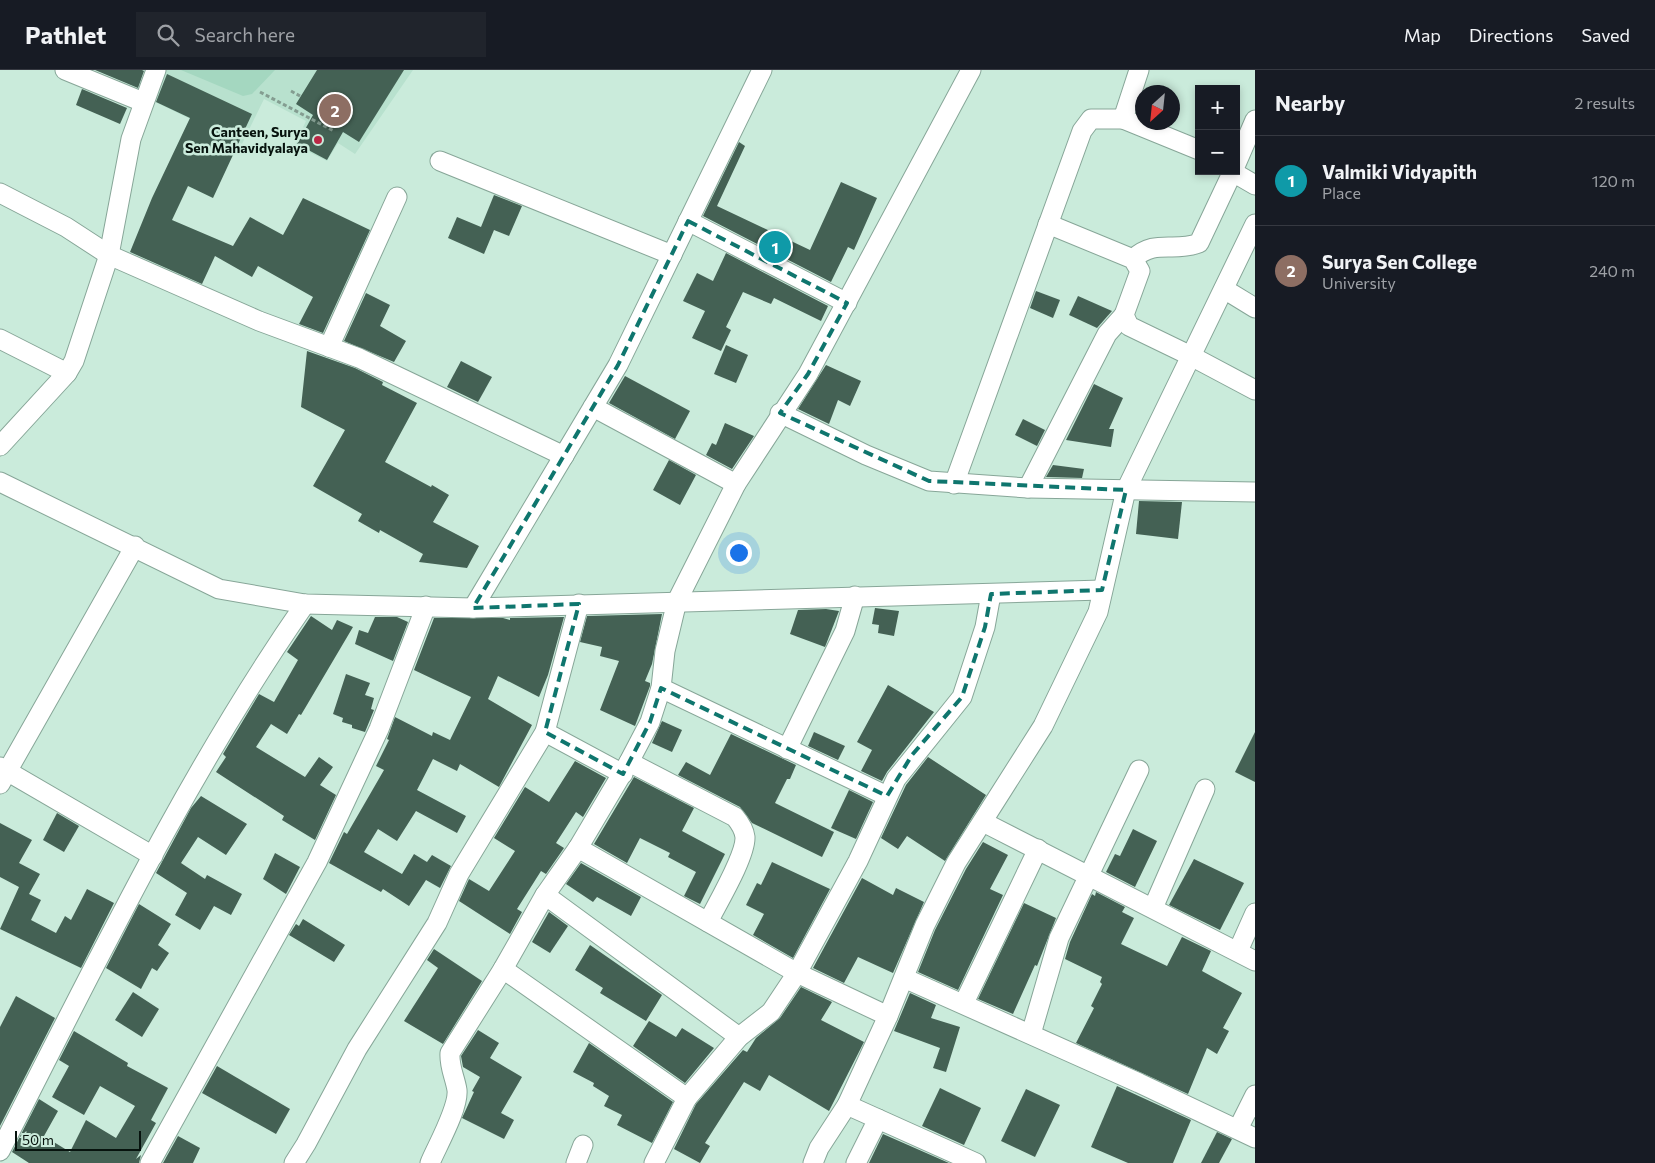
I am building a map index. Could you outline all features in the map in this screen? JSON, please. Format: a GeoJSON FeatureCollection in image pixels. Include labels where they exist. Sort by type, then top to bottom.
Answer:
{"type":"FeatureCollection","features":[{"type":"Feature","properties":{"kind":"street"},"geometry":{"type":"LineString","coordinates":[[65,70],[85,74],[143,102]]}},
{"type":"Feature","properties":{"kind":"street"},"geometry":{"type":"LineString","coordinates":[[0,446],[67,373],[74,361],[109,255],[131,139],[156,70]]}},
{"type":"Feature","properties":{"kind":"street"},"geometry":{"type":"LineString","coordinates":[[473,608],[618,365],[762,70]]}},
{"type":"Feature","properties":{"kind":"street"},"geometry":{"type":"LineString","coordinates":[[430,1163],[453,1110],[457,1092],[449,1063],[450,1053],[503,969],[545,895],[578,848],[626,768],[650,722],[661,688],[665,651],[677,601],[736,484],[780,413],[808,374],[971,70]]}},
{"type":"Feature","properties":{"kind":"street"},"geometry":{"type":"LineString","coordinates":[[1123,119],[1139,70]]}},
{"type":"Feature","properties":{"kind":"street"},"geometry":{"type":"LineString","coordinates":[[954,484],[1082,131],[1091,119],[1123,119],[1195,148]]}},
{"type":"Feature","properties":{"kind":"street"},"geometry":{"type":"LineString","coordinates":[[1240,154],[1255,120]]}},
{"type":"Feature","properties":{"kind":"street"},"geometry":{"type":"LineString","coordinates":[[440,161],[672,255]]}},
{"type":"Feature","properties":{"kind":"street"},"geometry":{"type":"LineString","coordinates":[[1133,259],[1143,250],[1155,246],[1189,247],[1199,244],[1231,175]]}},
{"type":"Feature","properties":{"kind":"street"},"geometry":{"type":"LineString","coordinates":[[1240,175],[1255,185]]}},
{"type":"Feature","properties":{"kind":"street"},"geometry":{"type":"LineString","coordinates":[[0,192],[66,227],[109,255],[259,321],[359,358],[564,456]]}},
{"type":"Feature","properties":{"kind":"street"},"geometry":{"type":"LineString","coordinates":[[329,347],[397,197]]}},
{"type":"Feature","properties":{"kind":"street"},"geometry":{"type":"LineString","coordinates":[[688,221],[847,303]]}},
{"type":"Feature","properties":{"kind":"street"},"geometry":{"type":"LineString","coordinates":[[1028,488],[1107,334],[1124,316],[1140,271],[1133,259],[1048,224]]}},
{"type":"Feature","properties":{"kind":"street"},"geometry":{"type":"LineString","coordinates":[[813,1163],[819,1148],[847,1105],[888,1016],[924,925],[956,863],[1043,726],[1098,612],[1126,490],[1255,224]]}},
{"type":"Feature","properties":{"kind":"street"},"geometry":{"type":"LineString","coordinates":[[1224,288],[1255,308]]}},
{"type":"Feature","properties":{"kind":"street"},"geometry":{"type":"LineString","coordinates":[[1124,316],[1129,326],[1255,390]]}},
{"type":"Feature","properties":{"kind":"street"},"geometry":{"type":"LineString","coordinates":[[0,339],[67,373]]}},
{"type":"Feature","properties":{"kind":"street"},"geometry":{"type":"LineString","coordinates":[[593,407],[736,484]]}},
{"type":"Feature","properties":{"kind":"street"},"geometry":{"type":"LineString","coordinates":[[780,413],[888,464],[929,480],[954,484],[1028,488],[1255,492]]}},
{"type":"Feature","properties":{"kind":"street"},"geometry":{"type":"LineString","coordinates":[[0,482],[135,546],[219,589],[305,604],[473,608],[1102,590]]}},
{"type":"Feature","properties":{"kind":"street"},"geometry":{"type":"LineString","coordinates":[[135,546],[2,774],[153,856]]}},
{"type":"Feature","properties":{"kind":"street"},"geometry":{"type":"LineString","coordinates":[[654,1163],[687,1098],[739,1037],[771,1012],[797,973],[858,861],[886,796],[912,756],[962,696],[985,627],[991,594]]}},
{"type":"Feature","properties":{"kind":"street"},"geometry":{"type":"LineString","coordinates":[[787,749],[845,632],[855,596]]}},
{"type":"Feature","properties":{"kind":"street"},"geometry":{"type":"LineString","coordinates":[[0,1151],[153,856],[260,668],[305,604]]}},
{"type":"Feature","properties":{"kind":"street"},"geometry":{"type":"LineString","coordinates":[[294,1163],[357,1049],[437,923],[459,874],[545,732],[579,604]]}},
{"type":"Feature","properties":{"kind":"street"},"geometry":{"type":"LineString","coordinates":[[150,1163],[317,862],[379,729],[426,606]]}},
{"type":"Feature","properties":{"kind":"street"},"geometry":{"type":"LineString","coordinates":[[661,688],[886,796]]}},
{"type":"Feature","properties":{"kind":"street"},"geometry":{"type":"LineString","coordinates":[[545,732],[735,817],[742,826],[745,838],[742,854],[708,922]]}},
{"type":"Feature","properties":{"kind":"street"},"geometry":{"type":"LineString","coordinates":[[1031,1034],[1060,938],[1139,770]]}},
{"type":"Feature","properties":{"kind":"street"},"geometry":{"type":"LineString","coordinates":[[1153,908],[1205,789]]}},
{"type":"Feature","properties":{"kind":"street"},"geometry":{"type":"LineString","coordinates":[[983,822],[1255,960]]}},
{"type":"Feature","properties":{"kind":"street"},"geometry":{"type":"LineString","coordinates":[[578,848],[797,973],[888,1016]]}},
{"type":"Feature","properties":{"kind":"street"},"geometry":{"type":"LineString","coordinates":[[964,1003],[1038,849]]}},
{"type":"Feature","properties":{"kind":"street"},"geometry":{"type":"LineString","coordinates":[[545,895],[739,1037]]}},
{"type":"Feature","properties":{"kind":"street"},"geometry":{"type":"LineString","coordinates":[[1238,951],[1255,913]]}},
{"type":"Feature","properties":{"kind":"street"},"geometry":{"type":"LineString","coordinates":[[503,969],[687,1098]]}},
{"type":"Feature","properties":{"kind":"street"},"geometry":{"type":"LineString","coordinates":[[904,978],[964,1003],[1255,1138]]}},
{"type":"Feature","properties":{"kind":"street"},"geometry":{"type":"LineString","coordinates":[[1238,1129],[1255,1095]]}},
{"type":"Feature","properties":{"kind":"street"},"geometry":{"type":"LineString","coordinates":[[847,1105],[976,1163]]}},
{"type":"Feature","properties":{"kind":"street"},"geometry":{"type":"LineString","coordinates":[[856,1163],[878,1119]]}},
{"type":"Feature","properties":{"kind":"street"},"geometry":{"type":"LineString","coordinates":[[576,1163],[584,1145]]}},
{"type":"Feature","properties":{"kind":"path"},"geometry":{"type":"LineString","coordinates":[[291,90],[300,96]]}},
{"type":"Feature","properties":{"kind":"path"},"geometry":{"type":"LineString","coordinates":[[260,92],[334,131]]}},
{"type":"Feature","properties":{"kind":"highlighted area"},"geometry":{"type":"Polygon","coordinates":[[[688,221],[847,303],[808,374],[780,413],[929,481],[1126,490],[1102,590],[991,594],[985,627],[962,697],[912,755],[887,796],[661,688],[650,722],[623,774],[545,732],[579,604],[473,608],[618,365],[688,221]]]}},
{"type":"Feature","properties":{"kind":"shaded area"},"geometry":{"type":"Polygon","coordinates":[[[162,70],[413,70],[355,154],[338,143],[327,161],[295,145],[306,121],[264,99],[242,144],[149,99],[162,70]]]}},
{"type":"Feature","properties":{"kind":"shaded area"},"geometry":{"type":"Polygon","coordinates":[[[181,70],[275,70],[252,94],[243,96],[181,70]]]}},
{"type":"Feature","properties":{"kind":"building"},"geometry":{"type":"Polygon","coordinates":[[[95,70],[142,70],[144,71],[138,88],[95,70]]]}},
{"type":"Feature","properties":{"kind":"building"},"geometry":{"type":"Polygon","coordinates":[[[317,70],[404,70],[359,142],[343,132],[327,160],[297,144],[313,115],[296,104],[317,70]]]}},
{"type":"Feature","properties":{"kind":"building"},"geometry":{"type":"Polygon","coordinates":[[[167,74],[252,114],[213,198],[188,186],[172,220],[233,246],[250,217],[283,235],[303,198],[370,230],[323,333],[299,324],[313,297],[258,266],[252,277],[215,256],[202,284],[130,252],[152,198],[190,118],[156,102],[167,74]]]}},
{"type":"Feature","properties":{"kind":"building"},"geometry":{"type":"Polygon","coordinates":[[[82,89],[127,108],[120,124],[76,105],[82,89]]]}},
{"type":"Feature","properties":{"kind":"building"},"geometry":{"type":"Polygon","coordinates":[[[739,142],[745,146],[717,206],[810,250],[841,182],[877,198],[854,250],[848,247],[831,282],[703,216],[739,142]]]}},
{"type":"Feature","properties":{"kind":"building"},"geometry":{"type":"Polygon","coordinates":[[[494,195],[522,206],[509,236],[494,230],[484,254],[448,238],[457,217],[481,227],[494,195]]]}},
{"type":"Feature","properties":{"kind":"building"},"geometry":{"type":"Polygon","coordinates":[[[726,253],[828,306],[821,321],[774,298],[771,304],[743,292],[726,327],[731,330],[721,351],[692,338],[705,311],[683,301],[697,273],[713,281],[726,253]]]}},
{"type":"Feature","properties":{"kind":"building"},"geometry":{"type":"Polygon","coordinates":[[[1036,291],[1060,300],[1053,318],[1030,308],[1036,291]]]}},
{"type":"Feature","properties":{"kind":"building"},"geometry":{"type":"Polygon","coordinates":[[[366,293],[390,305],[380,326],[406,341],[394,362],[344,341],[366,293]]]}},
{"type":"Feature","properties":{"kind":"building"},"geometry":{"type":"Polygon","coordinates":[[[1078,296],[1112,311],[1097,328],[1069,315],[1078,296]]]}},
{"type":"Feature","properties":{"kind":"building"},"geometry":{"type":"Polygon","coordinates":[[[726,345],[748,355],[736,383],[714,374],[726,345]]]}},
{"type":"Feature","properties":{"kind":"building"},"geometry":{"type":"Polygon","coordinates":[[[307,351],[355,368],[383,382],[382,385],[417,403],[385,462],[449,495],[433,522],[479,546],[467,568],[419,562],[423,554],[380,530],[379,533],[358,521],[362,514],[313,486],[345,430],[301,407],[307,351]]]}},
{"type":"Feature","properties":{"kind":"building"},"geometry":{"type":"Polygon","coordinates":[[[461,361],[492,377],[478,402],[447,387],[461,361]]]}},
{"type":"Feature","properties":{"kind":"building"},"geometry":{"type":"Polygon","coordinates":[[[826,365],[861,381],[850,406],[838,400],[829,424],[798,409],[826,365]]]}},
{"type":"Feature","properties":{"kind":"building"},"geometry":{"type":"Polygon","coordinates":[[[625,376],[690,411],[675,439],[609,403],[625,376]]]}},
{"type":"Feature","properties":{"kind":"building"},"geometry":{"type":"Polygon","coordinates":[[[1094,384],[1123,398],[1109,429],[1114,429],[1111,447],[1066,440],[1094,384]]]}},
{"type":"Feature","properties":{"kind":"building"},"geometry":{"type":"Polygon","coordinates":[[[1023,419],[1045,430],[1037,446],[1015,435],[1023,419]]]}},
{"type":"Feature","properties":{"kind":"building"},"geometry":{"type":"Polygon","coordinates":[[[725,423],[754,436],[732,469],[706,455],[712,443],[716,445],[725,423]]]}},
{"type":"Feature","properties":{"kind":"building"},"geometry":{"type":"Polygon","coordinates":[[[669,460],[696,475],[680,505],[653,490],[669,460]]]}},
{"type":"Feature","properties":{"kind":"building"},"geometry":{"type":"Polygon","coordinates":[[[1053,465],[1084,469],[1082,478],[1046,477],[1053,465]]]}},
{"type":"Feature","properties":{"kind":"building"},"geometry":{"type":"Polygon","coordinates":[[[1139,501],[1182,502],[1178,539],[1136,534],[1139,501]]]}},
{"type":"Feature","properties":{"kind":"building"},"geometry":{"type":"Polygon","coordinates":[[[875,608],[899,611],[894,636],[878,633],[879,625],[872,624],[875,608]]]}},
{"type":"Feature","properties":{"kind":"building"},"geometry":{"type":"Polygon","coordinates":[[[826,609],[839,611],[825,647],[790,634],[798,610],[826,609]]]}},
{"type":"Feature","properties":{"kind":"building"},"geometry":{"type":"Polygon","coordinates":[[[662,614],[652,664],[645,681],[650,683],[650,686],[635,726],[600,710],[619,661],[600,656],[602,647],[580,642],[587,616],[662,614]]]}},
{"type":"Feature","properties":{"kind":"building"},"geometry":{"type":"Polygon","coordinates":[[[311,616],[332,630],[337,620],[353,627],[301,715],[299,714],[287,734],[271,724],[256,747],[305,777],[319,757],[333,767],[320,785],[336,795],[315,840],[282,820],[284,816],[216,772],[226,757],[223,754],[259,694],[274,702],[298,660],[287,652],[311,616]]]}},
{"type":"Feature","properties":{"kind":"building"},"geometry":{"type":"Polygon","coordinates":[[[375,617],[397,617],[408,622],[393,661],[355,644],[359,630],[368,633],[375,617]]]}},
{"type":"Feature","properties":{"kind":"building"},"geometry":{"type":"Polygon","coordinates":[[[564,617],[548,675],[539,697],[498,676],[488,699],[532,725],[499,787],[460,764],[457,771],[433,759],[417,790],[466,816],[457,833],[416,811],[397,841],[378,829],[364,852],[402,874],[414,854],[427,862],[432,855],[451,866],[440,888],[426,880],[409,906],[383,889],[381,892],[329,863],[344,832],[347,834],[384,770],[376,766],[389,740],[387,739],[395,717],[432,736],[433,732],[450,740],[471,697],[414,670],[434,618],[503,618],[510,620],[510,618],[564,617]]]}},
{"type":"Feature","properties":{"kind":"building"},"geometry":{"type":"Polygon","coordinates":[[[346,674],[370,683],[365,695],[374,698],[371,709],[374,710],[365,732],[352,728],[352,725],[342,722],[343,718],[333,714],[346,674]]]}},
{"type":"Feature","properties":{"kind":"building"},"geometry":{"type":"Polygon","coordinates":[[[888,685],[934,712],[882,781],[861,771],[872,750],[857,742],[888,685]]]}},
{"type":"Feature","properties":{"kind":"building"},"geometry":{"type":"Polygon","coordinates":[[[662,721],[682,730],[672,752],[652,743],[662,721]]]}},
{"type":"Feature","properties":{"kind":"building"},"geometry":{"type":"Polygon","coordinates":[[[814,732],[845,746],[838,760],[808,746],[814,732]]]}},
{"type":"Feature","properties":{"kind":"building"},"geometry":{"type":"Polygon","coordinates":[[[1255,732],[1255,782],[1235,772],[1255,732]]]}},
{"type":"Feature","properties":{"kind":"building"},"geometry":{"type":"Polygon","coordinates":[[[731,734],[796,765],[790,779],[787,779],[775,803],[834,832],[822,857],[752,823],[740,807],[678,775],[686,762],[710,775],[731,734]]]}},
{"type":"Feature","properties":{"kind":"building"},"geometry":{"type":"Polygon","coordinates":[[[928,757],[986,795],[945,861],[907,836],[898,849],[881,838],[906,785],[928,757]]]}},
{"type":"Feature","properties":{"kind":"building"},"geometry":{"type":"Polygon","coordinates":[[[575,761],[606,778],[583,817],[576,812],[556,843],[564,848],[546,874],[541,871],[517,909],[522,912],[510,934],[459,901],[469,879],[489,891],[515,851],[494,838],[525,787],[549,802],[575,761]]]}},
{"type":"Feature","properties":{"kind":"building"},"geometry":{"type":"Polygon","coordinates":[[[634,777],[694,808],[682,831],[725,854],[700,904],[684,896],[696,872],[668,857],[670,853],[640,838],[627,863],[594,844],[634,777]]]}},
{"type":"Feature","properties":{"kind":"building"},"geometry":{"type":"Polygon","coordinates":[[[849,790],[873,802],[856,839],[831,828],[849,790]]]}},
{"type":"Feature","properties":{"kind":"building"},"geometry":{"type":"Polygon","coordinates":[[[201,796],[247,824],[226,855],[198,837],[181,863],[205,879],[207,875],[242,894],[231,915],[214,906],[200,930],[175,915],[187,893],[156,873],[191,808],[201,796]]]}},
{"type":"Feature","properties":{"kind":"building"},"geometry":{"type":"Polygon","coordinates":[[[57,813],[79,826],[64,852],[43,840],[57,813]]]}},
{"type":"Feature","properties":{"kind":"building"},"geometry":{"type":"Polygon","coordinates":[[[0,823],[32,840],[19,863],[40,874],[29,894],[41,900],[31,920],[56,933],[65,916],[71,920],[87,889],[114,903],[81,968],[0,929],[19,887],[0,877],[0,823]]]}},
{"type":"Feature","properties":{"kind":"building"},"geometry":{"type":"Polygon","coordinates":[[[1133,829],[1157,841],[1135,887],[1106,872],[1115,854],[1120,856],[1133,829]]]}},
{"type":"Feature","properties":{"kind":"building"},"geometry":{"type":"Polygon","coordinates":[[[983,842],[1008,855],[990,889],[1003,895],[958,990],[918,972],[935,930],[966,869],[983,842]]]}},
{"type":"Feature","properties":{"kind":"building"},"geometry":{"type":"Polygon","coordinates":[[[275,853],[300,867],[286,894],[263,879],[275,853]]]}},
{"type":"Feature","properties":{"kind":"building"},"geometry":{"type":"Polygon","coordinates":[[[1194,859],[1244,883],[1220,930],[1169,905],[1194,859]]]}},
{"type":"Feature","properties":{"kind":"building"},"geometry":{"type":"Polygon","coordinates":[[[772,862],[830,889],[793,958],[753,935],[764,914],[746,905],[757,883],[761,885],[772,862]]]}},
{"type":"Feature","properties":{"kind":"building"},"geometry":{"type":"Polygon","coordinates":[[[581,863],[641,897],[631,916],[597,897],[593,902],[566,884],[581,863]]]}},
{"type":"Feature","properties":{"kind":"building"},"geometry":{"type":"Polygon","coordinates":[[[862,878],[893,895],[896,888],[924,902],[893,973],[858,957],[844,983],[813,968],[862,878]]]}},
{"type":"Feature","properties":{"kind":"building"},"geometry":{"type":"Polygon","coordinates":[[[1096,892],[1125,907],[1122,912],[1134,918],[1121,944],[1167,966],[1182,937],[1211,951],[1202,971],[1242,993],[1223,1028],[1229,1031],[1217,1054],[1207,1048],[1188,1094],[1076,1043],[1094,1008],[1091,1006],[1102,984],[1100,982],[1102,977],[1065,959],[1070,942],[1092,894],[1095,896],[1096,892]]]}},
{"type":"Feature","properties":{"kind":"building"},"geometry":{"type":"Polygon","coordinates":[[[1024,903],[1056,918],[1037,966],[1035,965],[1013,1014],[978,999],[1024,903]]]}},
{"type":"Feature","properties":{"kind":"building"},"geometry":{"type":"Polygon","coordinates":[[[139,904],[171,924],[158,945],[169,953],[157,971],[152,968],[141,989],[106,968],[139,904]]]}},
{"type":"Feature","properties":{"kind":"building"},"geometry":{"type":"Polygon","coordinates":[[[549,912],[568,926],[550,953],[532,942],[549,912]]]}},
{"type":"Feature","properties":{"kind":"building"},"geometry":{"type":"Polygon","coordinates":[[[303,919],[345,945],[334,962],[289,935],[296,924],[299,926],[303,919]]]}},
{"type":"Feature","properties":{"kind":"building"},"geometry":{"type":"Polygon","coordinates":[[[590,945],[662,995],[646,1021],[600,993],[603,988],[575,970],[590,945]]]}},
{"type":"Feature","properties":{"kind":"building"},"geometry":{"type":"Polygon","coordinates":[[[434,949],[482,981],[443,1044],[404,1021],[438,968],[427,960],[434,949]]]}},
{"type":"Feature","properties":{"kind":"building"},"geometry":{"type":"Polygon","coordinates":[[[801,987],[832,1002],[821,1020],[864,1042],[829,1111],[769,1075],[760,1091],[744,1082],[705,1143],[710,1146],[700,1163],[674,1149],[696,1104],[743,1050],[747,1052],[756,1038],[780,1018],[801,987]]]}},
{"type":"Feature","properties":{"kind":"building"},"geometry":{"type":"Polygon","coordinates":[[[133,992],[159,1009],[142,1037],[115,1020],[133,992]]]}},
{"type":"Feature","properties":{"kind":"building"},"geometry":{"type":"Polygon","coordinates":[[[910,993],[936,1005],[931,1018],[960,1027],[946,1072],[933,1068],[940,1048],[894,1031],[910,993]]]}},
{"type":"Feature","properties":{"kind":"building"},"geometry":{"type":"Polygon","coordinates":[[[16,996],[55,1018],[0,1126],[0,1027],[16,996]]]}},
{"type":"Feature","properties":{"kind":"building"},"geometry":{"type":"Polygon","coordinates":[[[649,1021],[676,1037],[682,1028],[714,1048],[685,1083],[633,1046],[649,1021]]]}},
{"type":"Feature","properties":{"kind":"building"},"geometry":{"type":"Polygon","coordinates":[[[478,1030],[499,1043],[490,1058],[522,1077],[501,1113],[514,1120],[504,1139],[462,1118],[474,1092],[472,1091],[480,1077],[463,1067],[461,1056],[478,1030]]]}},
{"type":"Feature","properties":{"kind":"building"},"geometry":{"type":"Polygon","coordinates":[[[74,1031],[128,1063],[127,1066],[168,1088],[151,1120],[156,1123],[136,1159],[141,1155],[139,1163],[29,1163],[12,1152],[39,1099],[58,1111],[44,1136],[70,1152],[86,1120],[116,1138],[135,1106],[100,1086],[84,1115],[52,1097],[69,1066],[59,1060],[74,1031]]]}},
{"type":"Feature","properties":{"kind":"building"},"geometry":{"type":"Polygon","coordinates":[[[589,1043],[673,1102],[652,1143],[617,1125],[622,1115],[604,1106],[609,1096],[593,1086],[594,1083],[573,1072],[589,1043]]]}},
{"type":"Feature","properties":{"kind":"building"},"geometry":{"type":"Polygon","coordinates":[[[217,1066],[290,1109],[276,1134],[202,1093],[217,1066]]]}},
{"type":"Feature","properties":{"kind":"building"},"geometry":{"type":"Polygon","coordinates":[[[1117,1086],[1191,1120],[1173,1163],[1128,1163],[1091,1147],[1117,1086]]]}},
{"type":"Feature","properties":{"kind":"building"},"geometry":{"type":"Polygon","coordinates":[[[940,1088],[981,1108],[964,1145],[922,1126],[940,1088]]]}},
{"type":"Feature","properties":{"kind":"building"},"geometry":{"type":"Polygon","coordinates":[[[1026,1089],[1060,1105],[1035,1157],[1001,1141],[1026,1089]]]}},
{"type":"Feature","properties":{"kind":"building"},"geometry":{"type":"Polygon","coordinates":[[[1217,1132],[1232,1139],[1219,1163],[1201,1163],[1217,1132]]]}},
{"type":"Feature","properties":{"kind":"building"},"geometry":{"type":"Polygon","coordinates":[[[883,1134],[949,1163],[869,1163],[883,1134]]]}},
{"type":"Feature","properties":{"kind":"building"},"geometry":{"type":"Polygon","coordinates":[[[178,1136],[200,1148],[193,1163],[163,1163],[178,1136]]]}},
{"type":"Feature","properties":{"kind":"place","name":"Surya Sen College"},"geometry":{"type":"Point","coordinates":[335,110]}},
{"type":"Feature","properties":{"kind":"place","name":"Canteen, Surya Sen Mahavidyalaya"},"geometry":{"type":"Point","coordinates":[318,140]}},
{"type":"Feature","properties":{"kind":"place","name":"Valmiki Vidyapith"},"geometry":{"type":"Point","coordinates":[775,247]}}]}
